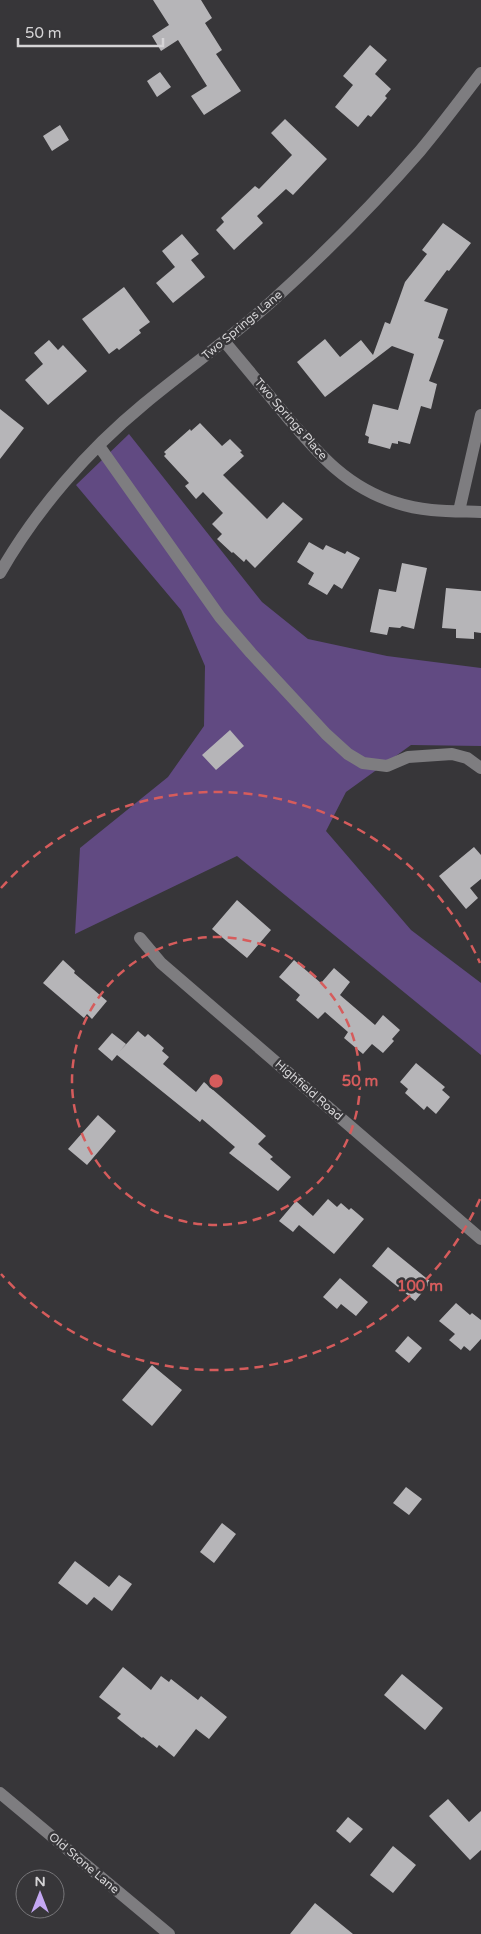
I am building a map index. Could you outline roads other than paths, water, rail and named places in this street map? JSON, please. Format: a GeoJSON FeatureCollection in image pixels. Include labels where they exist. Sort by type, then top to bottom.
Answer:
{"type":"FeatureCollection","features":[{"type":"Feature","properties":{"kind":"street","name":"Two Springs Lane"},"geometry":{"type":"LineString","coordinates":[[0,573],[25,534],[69,478],[99,446],[144,404],[271,302],[370,207],[421,150],[481,74]]}},
{"type":"Feature","properties":{"kind":"street","name":"Two Springs Place"},"geometry":{"type":"LineString","coordinates":[[224,341],[320,455],[341,474],[365,490],[398,503],[426,510],[481,512]]}},
{"type":"Feature","properties":{"kind":"street"},"geometry":{"type":"LineString","coordinates":[[459,511],[481,415]]}},
{"type":"Feature","properties":{"kind":"street"},"geometry":{"type":"LineString","coordinates":[[99,446],[220,617],[251,654],[326,734],[348,754],[363,763],[387,766],[408,757],[452,754],[467,758],[481,768]]}},
{"type":"Feature","properties":{"kind":"street","name":"Highfield Road"},"geometry":{"type":"LineString","coordinates":[[140,938],[161,963],[481,1239]]}},
{"type":"Feature","properties":{"kind":"street","name":"Old Stone Lane"},"geometry":{"type":"LineString","coordinates":[[0,1793],[169,1934]]}}]}
